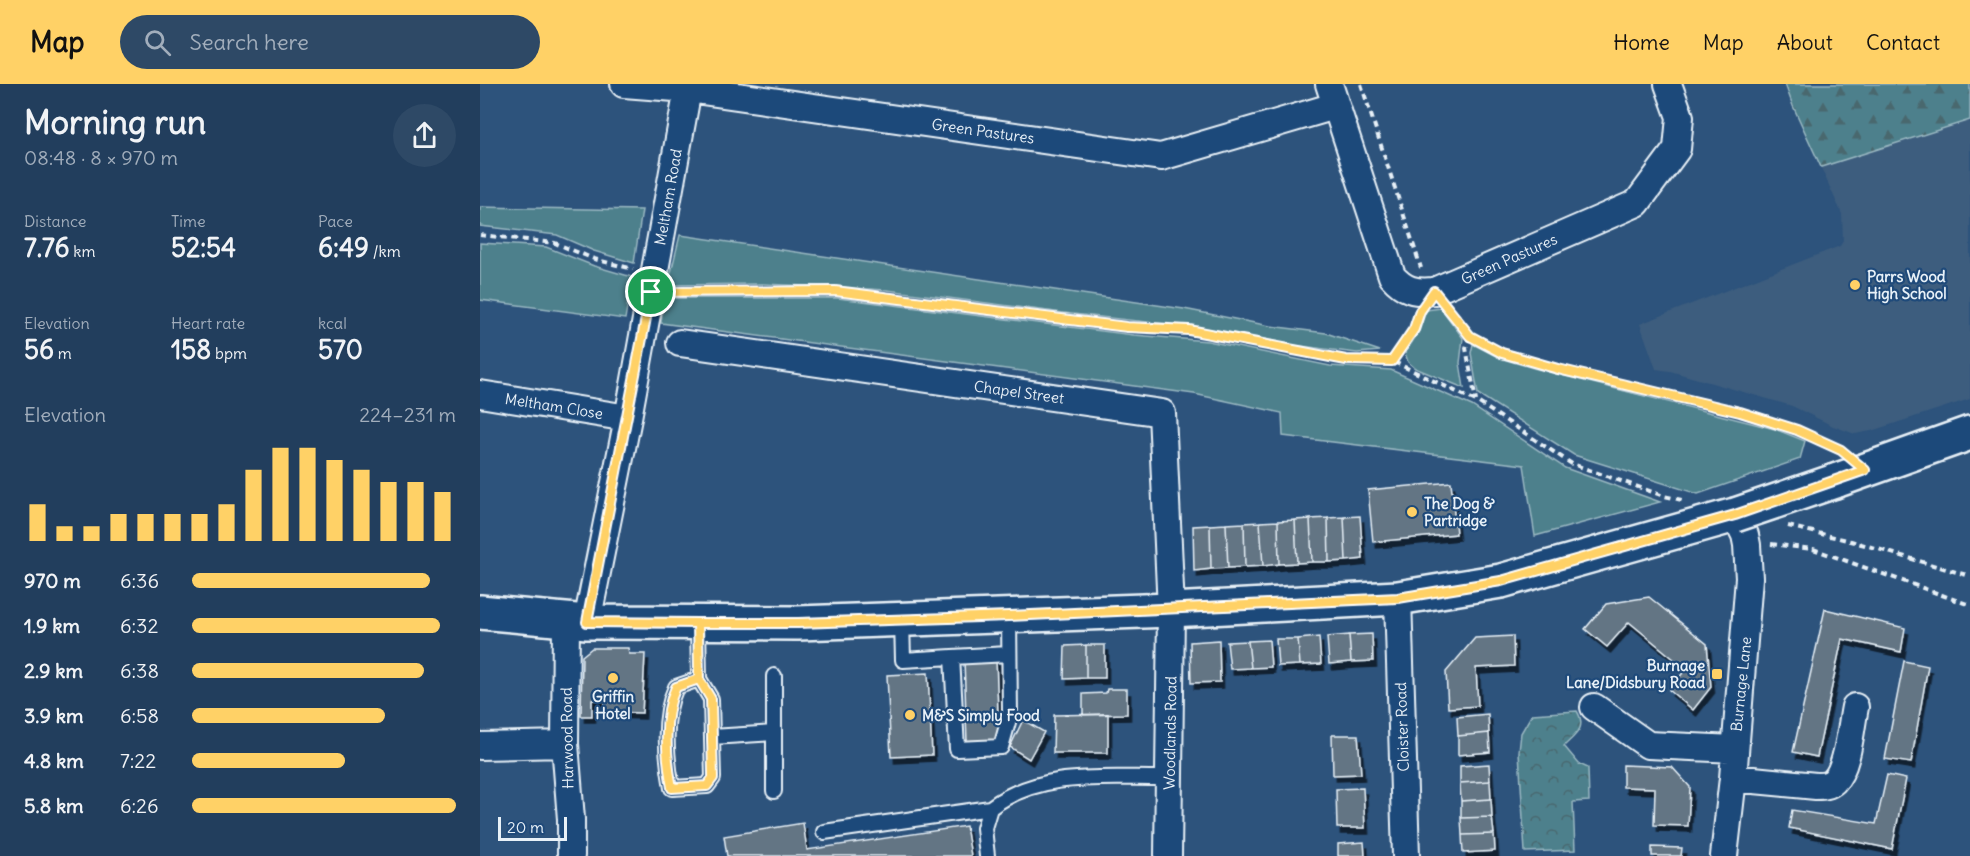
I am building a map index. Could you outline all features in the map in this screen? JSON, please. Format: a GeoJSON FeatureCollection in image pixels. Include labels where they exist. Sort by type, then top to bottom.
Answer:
{"type":"FeatureCollection","features":[{"type":"Feature","properties":{"kind":"main road"},"geometry":{"type":"LineString","coordinates":[[480,612],[576,621],[798,623],[1171,610],[1398,598],[1501,581],[1697,526],[1742,532],[1850,475],[1970,433]]}},
{"type":"Feature","properties":{"kind":"street","name":"Green Pastures"},"geometry":{"type":"LineString","coordinates":[[624,84],[688,89],[1161,157],[1332,95],[1392,276],[1410,291],[1434,291],[1637,203],[1677,149],[1680,117],[1668,84]]}},
{"type":"Feature","properties":{"kind":"street","name":"Meltham Road"},"geometry":{"type":"LineString","coordinates":[[576,621],[628,418],[688,89]]}},
{"type":"Feature","properties":{"kind":"street","name":"Chapel Street"},"geometry":{"type":"LineString","coordinates":[[680,343],[1162,413],[1171,610]]}},
{"type":"Feature","properties":{"kind":"street","name":"Meltham Close"},"geometry":{"type":"LineString","coordinates":[[480,394],[628,418]]}},
{"type":"Feature","properties":{"kind":"street","name":"Burnage Lane"},"geometry":{"type":"LineString","coordinates":[[1724,856],[1733,778],[1749,579],[1742,532]]}},
{"type":"Feature","properties":{"kind":"street","name":"Cloister Road"},"geometry":{"type":"LineString","coordinates":[[1398,598],[1406,856]]}},
{"type":"Feature","properties":{"kind":"street","name":"Woodlands Road"},"geometry":{"type":"LineString","coordinates":[[1168,856],[1171,610]]}},
{"type":"Feature","properties":{"kind":"street","name":"Harwood Road"},"geometry":{"type":"LineString","coordinates":[[571,856],[571,819],[565,744],[576,621]]}},
{"type":"Feature","properties":{"kind":"street"},"geometry":{"type":"LineString","coordinates":[[1594,707],[1648,744],[1735,749]]}},
{"type":"Feature","properties":{"kind":"street"},"geometry":{"type":"LineString","coordinates":[[1733,778],[1816,786],[1826,786],[1834,782],[1842,770],[1854,707]]}},
{"type":"Feature","properties":{"kind":"street"},"geometry":{"type":"LineString","coordinates":[[480,746],[565,744]]}},
{"type":"Feature","properties":{"kind":"lane"},"geometry":{"type":"LineString","coordinates":[[952,657],[957,749],[1000,747],[1010,715],[1009,616]]}},
{"type":"Feature","properties":{"kind":"lane"},"geometry":{"type":"LineString","coordinates":[[902,620],[903,660],[1009,654]]}},
{"type":"Feature","properties":{"kind":"lane"},"geometry":{"type":"LineString","coordinates":[[698,623],[699,679],[711,699],[713,778],[707,786],[672,788],[667,760],[669,702],[676,687],[699,679]]}},
{"type":"Feature","properties":{"kind":"lane"},"geometry":{"type":"LineString","coordinates":[[774,676],[774,791]]}},
{"type":"Feature","properties":{"kind":"lane"},"geometry":{"type":"LineString","coordinates":[[712,736],[774,733]]}},
{"type":"Feature","properties":{"kind":"lane"},"geometry":{"type":"LineString","coordinates":[[824,832],[990,808],[1028,787],[1057,780],[1169,778]]}},
{"type":"Feature","properties":{"kind":"lane"},"geometry":{"type":"LineString","coordinates":[[987,856],[984,828],[990,808]]}},
{"type":"Feature","properties":{"kind":"path"},"geometry":{"type":"LineString","coordinates":[[1361,84],[1424,278],[1470,336],[1502,353],[1558,369],[1692,400],[1797,430],[1841,450],[1850,475]]}},
{"type":"Feature","properties":{"kind":"path"},"geometry":{"type":"LineString","coordinates":[[480,236],[555,243],[652,282],[835,291],[1127,327],[1189,330],[1346,360],[1392,361],[1476,401],[1467,360],[1466,348],[1470,336]]}},
{"type":"Feature","properties":{"kind":"path"},"geometry":{"type":"LineString","coordinates":[[1392,361],[1414,329],[1420,311],[1434,291]]}},
{"type":"Feature","properties":{"kind":"path"},"geometry":{"type":"LineString","coordinates":[[1742,532],[1779,544],[1813,549],[1970,605]]}},
{"type":"Feature","properties":{"kind":"shaded area","name":"Parrs Wood High School"},"geometry":{"type":"Polygon","coordinates":[[[1785,84],[1970,84],[1970,399],[1855,434],[1792,406],[1656,369],[1640,324],[1840,246],[1843,241],[1842,214],[1785,84]]]}},
{"type":"Feature","properties":{"kind":"green space"},"geometry":{"type":"Polygon","coordinates":[[[1785,84],[1970,84],[1970,120],[1821,167],[1785,84]]]}},
{"type":"Feature","properties":{"kind":"green space"},"geometry":{"type":"Polygon","coordinates":[[[480,207],[642,210],[634,263],[594,251],[557,235],[480,226],[480,207]]]}},
{"type":"Feature","properties":{"kind":"green space"},"geometry":{"type":"Polygon","coordinates":[[[680,235],[1184,309],[1270,326],[1326,333],[1380,351],[1357,353],[1275,343],[1202,328],[887,290],[763,284],[668,285],[680,235]]]}},
{"type":"Feature","properties":{"kind":"green space"},"geometry":{"type":"Polygon","coordinates":[[[480,243],[546,247],[594,266],[632,277],[625,319],[480,300],[480,243]]]}},
{"type":"Feature","properties":{"kind":"green space"},"geometry":{"type":"Polygon","coordinates":[[[664,298],[838,298],[1134,335],[1208,341],[1330,366],[1391,370],[1472,406],[1565,468],[1660,502],[1535,536],[1524,465],[1283,436],[1282,413],[1194,394],[661,323],[664,298]]]}},
{"type":"Feature","properties":{"kind":"green space"},"geometry":{"type":"Polygon","coordinates":[[[1441,308],[1463,338],[1460,363],[1464,388],[1415,368],[1408,362],[1405,353],[1419,331],[1426,310],[1441,308]]]}},
{"type":"Feature","properties":{"kind":"green space"},"geometry":{"type":"Polygon","coordinates":[[[1473,344],[1500,358],[1534,368],[1775,429],[1805,441],[1800,459],[1698,494],[1574,455],[1478,394],[1471,353],[1473,344]]]}},
{"type":"Feature","properties":{"kind":"green space"},"geometry":{"type":"Polygon","coordinates":[[[1577,711],[1581,722],[1579,730],[1564,746],[1579,764],[1588,768],[1589,801],[1573,802],[1575,850],[1525,852],[1519,752],[1521,733],[1532,714],[1577,711]]]}},
{"type":"Feature","properties":{"kind":"building","name":"The Dog & Partridge"},"geometry":{"type":"Polygon","coordinates":[[[1451,482],[1456,534],[1373,542],[1368,490],[1451,482]]]}},
{"type":"Feature","properties":{"kind":"building"},"geometry":{"type":"Polygon","coordinates":[[[1360,516],[1363,559],[1346,561],[1344,517],[1360,516]]]}},
{"type":"Feature","properties":{"kind":"building"},"geometry":{"type":"Polygon","coordinates":[[[1344,517],[1346,561],[1329,562],[1328,518],[1344,517]]]}},
{"type":"Feature","properties":{"kind":"building"},"geometry":{"type":"Polygon","coordinates":[[[1328,518],[1329,562],[1312,562],[1310,519],[1328,518]]]}},
{"type":"Feature","properties":{"kind":"building"},"geometry":{"type":"Polygon","coordinates":[[[1310,519],[1312,562],[1297,563],[1295,520],[1310,519]]]}},
{"type":"Feature","properties":{"kind":"building"},"geometry":{"type":"Polygon","coordinates":[[[1295,520],[1297,563],[1279,564],[1278,521],[1295,520]]]}},
{"type":"Feature","properties":{"kind":"building"},"geometry":{"type":"Polygon","coordinates":[[[1278,521],[1279,564],[1263,566],[1260,522],[1278,521]]]}},
{"type":"Feature","properties":{"kind":"building"},"geometry":{"type":"Polygon","coordinates":[[[1260,522],[1263,566],[1245,567],[1244,523],[1260,522]]]}},
{"type":"Feature","properties":{"kind":"building"},"geometry":{"type":"Polygon","coordinates":[[[1244,523],[1245,567],[1228,568],[1226,524],[1244,523]]]}},
{"type":"Feature","properties":{"kind":"building"},"geometry":{"type":"Polygon","coordinates":[[[1226,524],[1228,568],[1211,569],[1210,525],[1226,524]]]}},
{"type":"Feature","properties":{"kind":"building"},"geometry":{"type":"Polygon","coordinates":[[[1210,525],[1211,569],[1194,571],[1193,526],[1210,525]]]}},
{"type":"Feature","properties":{"kind":"building"},"geometry":{"type":"Polygon","coordinates":[[[1649,597],[1707,644],[1711,687],[1693,710],[1669,690],[1686,669],[1629,622],[1607,647],[1585,629],[1606,604],[1649,597]]]}},
{"type":"Feature","properties":{"kind":"building"},"geometry":{"type":"Polygon","coordinates":[[[1825,609],[1905,628],[1901,652],[1842,639],[1817,757],[1793,752],[1825,609]]]}},
{"type":"Feature","properties":{"kind":"building"},"geometry":{"type":"Polygon","coordinates":[[[1372,634],[1373,661],[1351,662],[1349,635],[1372,634]]]}},
{"type":"Feature","properties":{"kind":"building"},"geometry":{"type":"Polygon","coordinates":[[[1349,635],[1351,662],[1329,664],[1327,637],[1349,635]]]}},
{"type":"Feature","properties":{"kind":"building"},"geometry":{"type":"Polygon","coordinates":[[[1513,636],[1514,666],[1476,668],[1478,706],[1448,708],[1446,672],[1475,638],[1513,636]]]}},
{"type":"Feature","properties":{"kind":"building"},"geometry":{"type":"Polygon","coordinates":[[[1319,637],[1321,664],[1300,665],[1298,639],[1319,637]]]}},
{"type":"Feature","properties":{"kind":"building"},"geometry":{"type":"Polygon","coordinates":[[[1276,639],[1298,639],[1300,665],[1278,666],[1276,639]]]}},
{"type":"Feature","properties":{"kind":"building"},"geometry":{"type":"Polygon","coordinates":[[[1219,640],[1220,682],[1191,683],[1190,642],[1219,640]]]}},
{"type":"Feature","properties":{"kind":"building"},"geometry":{"type":"Polygon","coordinates":[[[1269,640],[1271,667],[1251,668],[1248,641],[1269,640]]]}},
{"type":"Feature","properties":{"kind":"building"},"geometry":{"type":"Polygon","coordinates":[[[1248,641],[1251,668],[1230,669],[1227,642],[1248,641]]]}},
{"type":"Feature","properties":{"kind":"building"},"geometry":{"type":"Polygon","coordinates":[[[1086,645],[1086,678],[1064,679],[1065,646],[1086,645]]]}},
{"type":"Feature","properties":{"kind":"building"},"geometry":{"type":"Polygon","coordinates":[[[1086,645],[1105,645],[1105,678],[1086,678],[1086,645]]]}},
{"type":"Feature","properties":{"kind":"building","name":"Griffin Hotel"},"geometry":{"type":"Polygon","coordinates":[[[592,648],[628,648],[629,654],[645,654],[642,713],[605,712],[605,700],[592,700],[592,716],[581,716],[582,656],[592,648]]]}},
{"type":"Feature","properties":{"kind":"building"},"geometry":{"type":"Polygon","coordinates":[[[996,659],[999,741],[967,742],[964,660],[996,659]]]}},
{"type":"Feature","properties":{"kind":"building"},"geometry":{"type":"Polygon","coordinates":[[[1904,661],[1928,666],[1911,763],[1885,759],[1904,661]]]}},
{"type":"Feature","properties":{"kind":"building","name":"M&S Simply Food"},"geometry":{"type":"Polygon","coordinates":[[[928,673],[932,755],[891,757],[887,675],[928,673]]]}},
{"type":"Feature","properties":{"kind":"building"},"geometry":{"type":"Polygon","coordinates":[[[1107,689],[1127,689],[1127,714],[1083,715],[1083,694],[1106,693],[1107,689]]]}},
{"type":"Feature","properties":{"kind":"building"},"geometry":{"type":"Polygon","coordinates":[[[1108,714],[1108,753],[1053,753],[1054,715],[1108,714]]]}},
{"type":"Feature","properties":{"kind":"building"},"geometry":{"type":"Polygon","coordinates":[[[1488,714],[1489,733],[1458,736],[1457,717],[1488,714]]]}},
{"type":"Feature","properties":{"kind":"building"},"geometry":{"type":"Polygon","coordinates":[[[1023,720],[1044,732],[1029,759],[1010,747],[1023,720]]]}},
{"type":"Feature","properties":{"kind":"building"},"geometry":{"type":"Polygon","coordinates":[[[1489,733],[1490,752],[1458,755],[1458,736],[1489,733]]]}},
{"type":"Feature","properties":{"kind":"building"},"geometry":{"type":"Polygon","coordinates":[[[1332,735],[1358,735],[1361,774],[1333,775],[1332,735]]]}},
{"type":"Feature","properties":{"kind":"building"},"geometry":{"type":"Polygon","coordinates":[[[1489,764],[1490,781],[1460,783],[1460,766],[1489,764]]]}},
{"type":"Feature","properties":{"kind":"building"},"geometry":{"type":"Polygon","coordinates":[[[1623,765],[1672,767],[1690,787],[1688,826],[1654,825],[1655,788],[1623,787],[1623,765]]]}},
{"type":"Feature","properties":{"kind":"building"},"geometry":{"type":"Polygon","coordinates":[[[1887,775],[1906,779],[1892,849],[1789,828],[1792,810],[1876,824],[1887,775]]]}},
{"type":"Feature","properties":{"kind":"building"},"geometry":{"type":"Polygon","coordinates":[[[1490,781],[1491,799],[1461,801],[1460,783],[1490,781]]]}},
{"type":"Feature","properties":{"kind":"building"},"geometry":{"type":"Polygon","coordinates":[[[1363,788],[1365,828],[1337,828],[1336,789],[1363,788]]]}},
{"type":"Feature","properties":{"kind":"building"},"geometry":{"type":"Polygon","coordinates":[[[1491,799],[1492,817],[1461,818],[1461,801],[1491,799]]]}},
{"type":"Feature","properties":{"kind":"building"},"geometry":{"type":"Polygon","coordinates":[[[1492,817],[1494,834],[1462,835],[1461,818],[1492,817]]]}},
{"type":"Feature","properties":{"kind":"building"},"geometry":{"type":"Polygon","coordinates":[[[803,823],[807,850],[966,826],[971,856],[727,856],[724,836],[803,823]]]}},
{"type":"Feature","properties":{"kind":"building"},"geometry":{"type":"Polygon","coordinates":[[[1494,834],[1495,851],[1463,853],[1462,835],[1494,834]]]}},
{"type":"Feature","properties":{"kind":"building"},"geometry":{"type":"Polygon","coordinates":[[[1364,842],[1365,856],[1338,856],[1338,844],[1364,842]]]}},
{"type":"Feature","properties":{"kind":"building"},"geometry":{"type":"Polygon","coordinates":[[[1652,847],[1682,848],[1681,856],[1652,856],[1652,847]]]}},
{"type":"Feature","properties":{"kind":"place","name":"Parrs Wood High School"},"geometry":{"type":"Point","coordinates":[1855,285]}},
{"type":"Feature","properties":{"kind":"place","name":"The Dog & Partridge"},"geometry":{"type":"Point","coordinates":[1412,512]}},
{"type":"Feature","properties":{"kind":"place","name":"Burnage Lane/Didsbury Road"},"geometry":{"type":"Point","coordinates":[1717,674]}},
{"type":"Feature","properties":{"kind":"place","name":"Griffin Hotel"},"geometry":{"type":"Point","coordinates":[613,678]}},
{"type":"Feature","properties":{"kind":"place","name":"M&S Simply Food"},"geometry":{"type":"Point","coordinates":[910,715]}},
{"type":"Feature","properties":{"kind":"route"},"geometry":{"type":"LineString","coordinates":[[651,292],[587,622],[698,623],[699,679],[676,687],[669,702],[667,760],[672,788],[707,786],[713,778],[711,699],[699,679],[698,665],[698,623],[798,623],[1009,616],[1398,598],[1501,581],[1735,515],[1865,470],[1841,450],[1797,430],[1740,412],[1558,369],[1502,353],[1470,336],[1434,291],[1420,311],[1414,329],[1392,361],[1346,360],[1189,330],[1127,327],[835,291],[651,292]]}}]}
